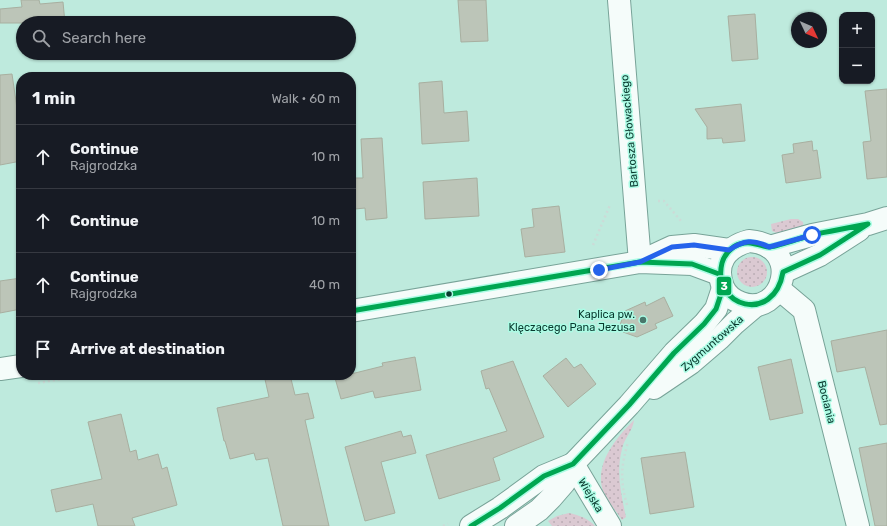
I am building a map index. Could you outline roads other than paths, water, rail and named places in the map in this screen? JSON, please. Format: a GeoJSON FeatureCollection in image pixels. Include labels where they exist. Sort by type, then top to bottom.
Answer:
{"type":"FeatureCollection","features":[{"type":"Feature","properties":{"kind":"street","name":"Bartosza Głowackiego"},"geometry":{"type":"LineString","coordinates":[[619,0],[640,262]]}},
{"type":"Feature","properties":{"kind":"street"},"geometry":{"type":"LineString","coordinates":[[769,247],[812,235],[877,221]]}},
{"type":"Feature","properties":{"kind":"street"},"geometry":{"type":"LineString","coordinates":[[781,280],[877,221]]}},
{"type":"Feature","properties":{"kind":"street"},"geometry":{"type":"LineString","coordinates":[[356,310],[640,262],[692,264],[721,281],[730,296],[737,302],[755,306],[773,296],[781,280],[781,262],[776,253],[769,247],[759,242],[749,241],[738,244],[729,250],[722,261],[721,281]]}},
{"type":"Feature","properties":{"kind":"street"},"geometry":{"type":"LineString","coordinates":[[640,262],[672,247],[694,245],[729,250]]}},
{"type":"Feature","properties":{"kind":"street","name":"Bociania"},"geometry":{"type":"LineString","coordinates":[[781,280],[804,310],[858,526]]}},
{"type":"Feature","properties":{"kind":"street","name":"Zygmuntowska"},"geometry":{"type":"LineString","coordinates":[[516,526],[539,510],[551,498],[564,483],[573,464],[674,353],[708,319],[716,309],[721,281]]}},
{"type":"Feature","properties":{"kind":"street","name":"Zygmuntowska"},"geometry":{"type":"LineString","coordinates":[[628,405],[691,364],[755,306]]}},
{"type":"Feature","properties":{"kind":"street"},"geometry":{"type":"LineString","coordinates":[[0,369],[16,373]]}},
{"type":"Feature","properties":{"kind":"street","name":"Zygmuntowska"},"geometry":{"type":"LineString","coordinates":[[471,526],[500,508],[544,476],[573,464]]}},
{"type":"Feature","properties":{"kind":"street","name":"Wiejska"},"geometry":{"type":"LineString","coordinates":[[573,464],[610,526]]}},
{"type":"Feature","properties":{"kind":"place","name":"Kaplica pw. Klęczącego Pana Jezusa"},"geometry":{"type":"Point","coordinates":[643,320]}}]}
